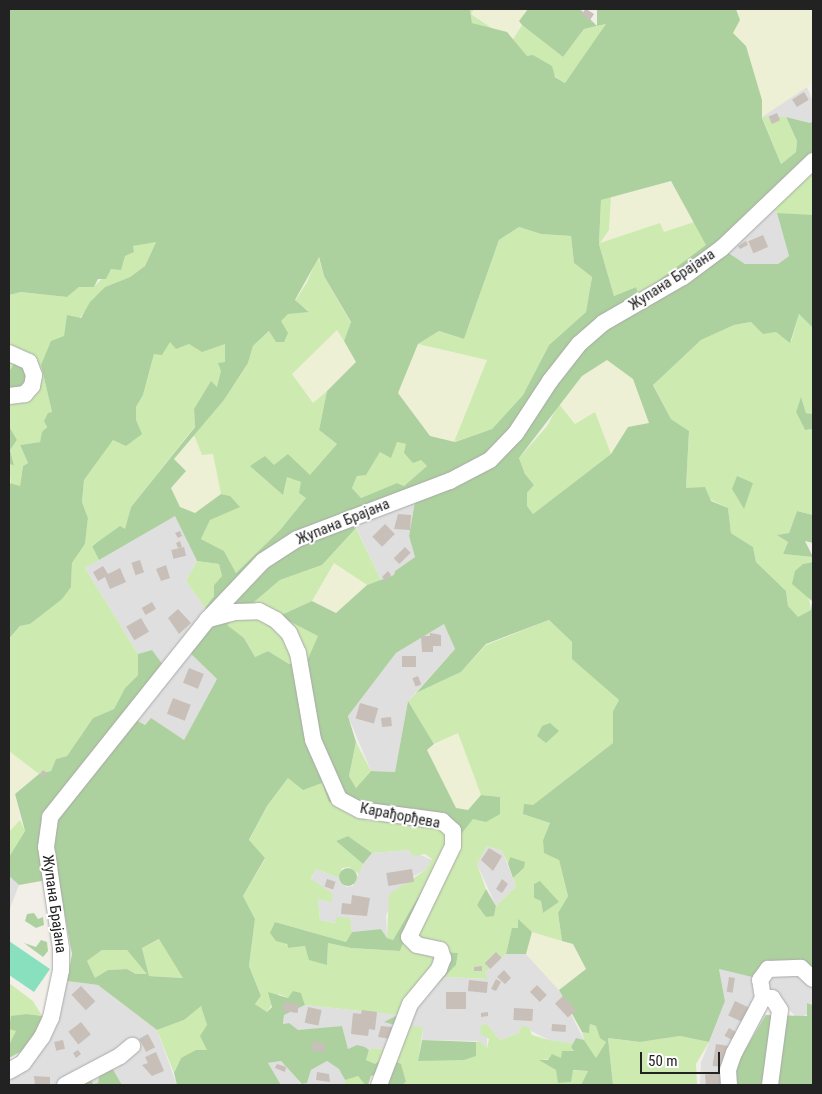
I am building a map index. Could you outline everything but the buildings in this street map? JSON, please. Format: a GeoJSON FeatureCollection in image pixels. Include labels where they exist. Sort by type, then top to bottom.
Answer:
{"type":"FeatureCollection","features":[{"type":"Feature","properties":{"kind":"street","name":"Жупана Брајана"},"geometry":{"type":"LineString","coordinates":[[9,1071],[23,1063],[42,1037],[51,1018],[61,970],[60,939],[46,848],[50,817],[208,620],[263,562],[297,539],[450,481],[490,460],[516,433],[550,380],[579,344],[604,322],[682,278],[722,248],[813,161]]}},
{"type":"Feature","properties":{"kind":"street"},"geometry":{"type":"LineString","coordinates":[[9,353],[28,362],[34,375],[32,386],[25,394],[9,396]]}},
{"type":"Feature","properties":{"kind":"street","name":"Карађорђева"},"geometry":{"type":"LineString","coordinates":[[208,620],[235,612],[259,611],[276,620],[288,633],[298,653],[314,740],[339,799],[360,810],[442,821],[453,832],[453,846],[409,937],[417,945],[440,950],[443,958],[439,969],[410,1004],[380,1085]]}},
{"type":"Feature","properties":{"kind":"street"},"geometry":{"type":"LineString","coordinates":[[729,1085],[728,1070],[734,1053],[763,998],[760,980],[768,969],[801,968],[813,979]]}},
{"type":"Feature","properties":{"kind":"street"},"geometry":{"type":"LineString","coordinates":[[763,998],[772,998],[780,1010],[770,1085]]}},
{"type":"Feature","properties":{"kind":"street"},"geometry":{"type":"LineString","coordinates":[[65,1085],[120,1056],[132,1046]]}},
{"type":"Feature","properties":{"kind":"shaded area"},"geometry":{"type":"Polygon","coordinates":[[[806,85],[813,101],[813,121],[810,123],[786,117],[762,117],[806,85]]]}},
{"type":"Feature","properties":{"kind":"shaded area"},"geometry":{"type":"Polygon","coordinates":[[[771,208],[777,213],[789,256],[778,264],[745,264],[727,252],[771,208]]]}},
{"type":"Feature","properties":{"kind":"shaded area"},"geometry":{"type":"Polygon","coordinates":[[[415,501],[409,536],[415,557],[395,571],[395,575],[381,580],[354,523],[415,501]]]}},
{"type":"Feature","properties":{"kind":"shaded area"},"geometry":{"type":"Polygon","coordinates":[[[175,515],[197,561],[186,581],[208,612],[164,666],[152,650],[138,654],[85,568],[175,515]]]}},
{"type":"Feature","properties":{"kind":"shaded area"},"geometry":{"type":"Polygon","coordinates":[[[444,624],[455,649],[408,701],[395,772],[371,771],[348,716],[396,653],[444,624]]]}},
{"type":"Feature","properties":{"kind":"shaded area"},"geometry":{"type":"Polygon","coordinates":[[[188,651],[217,679],[184,740],[151,719],[145,725],[136,720],[188,651]]]}},
{"type":"Feature","properties":{"kind":"shaded area"},"geometry":{"type":"Polygon","coordinates":[[[487,846],[502,851],[516,886],[496,906],[477,864],[487,846]]]}},
{"type":"Feature","properties":{"kind":"shaded area"},"geometry":{"type":"Polygon","coordinates":[[[409,850],[432,860],[426,870],[408,879],[386,915],[387,938],[381,929],[352,932],[350,918],[336,923],[320,920],[318,898],[311,880],[316,869],[339,878],[346,887],[353,886],[363,864],[372,853],[409,850]]]}},
{"type":"Feature","properties":{"kind":"shaded area"},"geometry":{"type":"Polygon","coordinates":[[[9,876],[19,885],[9,911],[9,876]]]}},
{"type":"Feature","properties":{"kind":"shaded area"},"geometry":{"type":"Polygon","coordinates":[[[506,954],[526,954],[559,990],[584,1040],[576,1039],[573,1043],[549,1040],[521,1026],[519,1033],[500,1040],[487,1024],[487,1048],[480,1041],[422,1040],[423,1028],[398,1053],[375,1048],[369,1050],[365,1047],[348,1049],[342,1026],[298,1031],[289,1023],[283,1024],[284,1015],[305,1005],[398,1015],[413,1008],[444,977],[487,979],[485,973],[506,954]]]}},
{"type":"Feature","properties":{"kind":"shaded area"},"geometry":{"type":"Polygon","coordinates":[[[806,966],[813,978],[813,1005],[807,1003],[809,1014],[797,1018],[784,1004],[769,1003],[762,1009],[766,1015],[737,1063],[736,1085],[700,1085],[701,1063],[725,1001],[719,969],[752,977],[806,966]]]}},
{"type":"Feature","properties":{"kind":"shaded area"},"geometry":{"type":"Polygon","coordinates":[[[67,981],[98,985],[157,1030],[177,1085],[122,1085],[111,1066],[99,1076],[98,1083],[92,1084],[89,1069],[79,1072],[85,1085],[9,1085],[9,1067],[67,981]]]}},
{"type":"Feature","properties":{"kind":"shaded area"},"geometry":{"type":"Polygon","coordinates":[[[281,1061],[302,1084],[307,1083],[311,1070],[327,1061],[339,1069],[345,1080],[344,1085],[281,1085],[268,1063],[281,1061]]]}},
{"type":"Feature","properties":{"kind":"green space"},"geometry":{"type":"Polygon","coordinates":[[[9,9],[470,9],[472,23],[507,32],[527,56],[533,55],[552,66],[555,77],[565,83],[606,24],[584,29],[563,57],[519,21],[528,9],[580,9],[597,26],[597,9],[736,9],[740,20],[733,33],[746,46],[762,100],[762,118],[781,164],[796,152],[797,141],[786,117],[810,123],[813,121],[813,152],[718,246],[745,264],[778,264],[789,256],[777,213],[813,215],[813,328],[799,314],[790,343],[776,332],[763,334],[751,322],[734,325],[701,340],[653,385],[671,419],[689,431],[686,488],[705,487],[711,501],[728,508],[731,533],[753,547],[756,562],[786,591],[788,606],[798,617],[811,610],[812,601],[792,584],[795,571],[803,564],[813,562],[813,978],[806,966],[752,977],[719,969],[725,1001],[709,1042],[680,1036],[640,1042],[608,1038],[613,1085],[581,1085],[588,1071],[573,1070],[571,1082],[558,1083],[556,1070],[539,1060],[548,1060],[552,1054],[561,1058],[562,1051],[574,1051],[571,1047],[576,1038],[584,1040],[596,1058],[606,1042],[600,1038],[596,1026],[590,1024],[589,1033],[582,1032],[559,990],[586,969],[573,944],[562,941],[558,913],[568,896],[559,860],[544,853],[543,840],[550,823],[523,814],[524,804],[533,805],[613,743],[613,711],[619,700],[572,659],[572,642],[549,620],[486,644],[461,672],[416,693],[455,649],[444,624],[396,653],[348,716],[356,742],[349,776],[356,788],[371,771],[395,772],[408,701],[434,744],[427,750],[456,808],[468,810],[481,795],[500,797],[500,814],[486,822],[473,819],[462,833],[414,811],[354,802],[329,802],[322,783],[303,790],[288,778],[267,806],[249,840],[265,858],[243,896],[255,919],[249,966],[261,996],[255,1004],[267,1012],[272,1007],[268,992],[288,998],[293,991],[301,993],[305,1005],[284,1015],[283,1024],[289,1023],[298,1030],[342,1026],[348,1049],[357,1045],[365,1047],[369,1050],[366,1060],[375,1064],[386,1057],[401,1064],[406,1082],[402,1085],[389,1084],[382,1073],[371,1076],[368,1085],[365,1085],[358,1076],[345,1080],[339,1069],[327,1061],[311,1070],[307,1083],[302,1084],[281,1061],[268,1063],[281,1085],[177,1085],[174,1073],[181,1058],[196,1050],[207,1050],[200,1036],[207,1025],[201,1006],[184,1020],[157,1030],[98,985],[67,981],[72,954],[58,878],[19,885],[9,876],[9,857],[25,831],[15,794],[39,774],[51,771],[56,759],[67,756],[93,718],[114,709],[125,688],[138,675],[138,654],[152,650],[164,666],[136,720],[145,725],[151,718],[184,740],[217,679],[188,651],[208,612],[205,608],[214,596],[214,585],[222,576],[219,564],[197,561],[175,516],[99,560],[92,546],[120,526],[125,529],[131,507],[195,427],[194,409],[211,381],[217,387],[221,371],[218,363],[225,362],[225,344],[202,352],[189,344],[176,349],[170,342],[162,355],[154,354],[143,395],[136,407],[136,420],[142,434],[126,446],[113,440],[84,480],[82,502],[88,518],[85,544],[72,563],[71,587],[62,599],[30,624],[20,626],[9,639],[9,483],[20,486],[23,466],[28,463],[20,445],[40,442],[42,432],[47,427],[44,421],[48,413],[52,412],[41,365],[51,341],[64,336],[67,315],[81,318],[90,302],[105,287],[130,277],[145,266],[156,242],[133,246],[134,252],[125,256],[121,270],[111,269],[106,279],[98,279],[94,287],[79,287],[67,297],[21,292],[9,295],[9,9]],[[671,181],[601,200],[599,244],[614,296],[636,287],[639,295],[706,245],[671,181]],[[519,227],[499,240],[464,339],[439,331],[418,344],[398,393],[430,436],[455,442],[492,429],[523,395],[549,345],[586,312],[592,277],[574,263],[571,236],[541,234],[519,227]],[[319,257],[295,300],[309,312],[288,314],[281,321],[288,333],[284,342],[276,342],[269,331],[253,346],[248,363],[224,400],[174,459],[186,471],[171,488],[180,507],[195,513],[221,494],[230,496],[240,507],[210,520],[201,539],[224,551],[236,573],[280,530],[306,498],[299,493],[301,482],[287,477],[283,495],[250,466],[265,456],[274,465],[288,454],[310,475],[337,444],[319,430],[327,391],[356,362],[344,341],[351,322],[324,276],[319,257]],[[607,360],[582,376],[519,458],[525,474],[534,485],[527,493],[527,506],[533,514],[611,454],[628,427],[649,423],[633,379],[607,360]],[[397,442],[391,458],[380,452],[366,475],[357,476],[352,488],[361,498],[397,483],[404,486],[427,466],[421,460],[413,463],[404,453],[406,444],[397,442]],[[415,501],[354,523],[356,528],[322,565],[280,580],[227,625],[244,638],[255,657],[268,651],[289,664],[307,661],[318,636],[279,616],[312,601],[336,613],[367,585],[394,575],[395,571],[415,557],[409,536],[415,501]],[[159,939],[142,948],[149,976],[183,978],[159,939]],[[102,950],[87,961],[95,978],[108,970],[127,969],[136,974],[147,974],[127,950],[102,950]]]}},
{"type":"Feature","properties":{"kind":"green space"},"geometry":{"type":"Polygon","coordinates":[[[470,9],[474,9],[471,14],[493,29],[472,23],[470,9]]]}},
{"type":"Feature","properties":{"kind":"green space"},"geometry":{"type":"Polygon","coordinates":[[[474,9],[528,9],[513,39],[507,32],[493,29],[471,13],[474,9]]]}},
{"type":"Feature","properties":{"kind":"green space"},"geometry":{"type":"Polygon","coordinates":[[[736,9],[813,9],[813,83],[762,117],[762,100],[733,33],[740,20],[736,9]]]}},
{"type":"Feature","properties":{"kind":"green space"},"geometry":{"type":"Polygon","coordinates":[[[607,24],[565,83],[527,57],[513,39],[522,25],[563,57],[584,29],[607,24]]]}},
{"type":"Feature","properties":{"kind":"green space"},"geometry":{"type":"Polygon","coordinates":[[[762,117],[786,117],[797,141],[796,152],[781,164],[762,117]]]}},
{"type":"Feature","properties":{"kind":"green space"},"geometry":{"type":"Polygon","coordinates":[[[813,167],[813,216],[777,213],[771,208],[813,167]]]}},
{"type":"Feature","properties":{"kind":"green space"},"geometry":{"type":"Polygon","coordinates":[[[671,181],[694,222],[664,232],[660,224],[599,244],[609,230],[611,197],[671,181]]]}},
{"type":"Feature","properties":{"kind":"green space"},"geometry":{"type":"Polygon","coordinates":[[[611,197],[609,230],[600,243],[660,223],[664,232],[694,222],[707,245],[639,295],[636,287],[614,296],[599,244],[601,200],[611,197]]]}},
{"type":"Feature","properties":{"kind":"green space"},"geometry":{"type":"Polygon","coordinates":[[[519,227],[541,234],[571,236],[574,263],[592,277],[586,312],[549,345],[523,395],[492,429],[454,442],[487,360],[418,344],[439,331],[464,339],[499,240],[519,227]]]}},
{"type":"Feature","properties":{"kind":"green space"},"geometry":{"type":"Polygon","coordinates":[[[148,241],[156,242],[145,266],[130,277],[105,287],[41,365],[52,412],[40,442],[20,445],[28,463],[23,466],[20,486],[11,486],[9,464],[14,464],[10,450],[17,440],[9,426],[9,295],[21,292],[67,297],[79,287],[94,287],[133,246],[148,241]]]}},
{"type":"Feature","properties":{"kind":"green space"},"geometry":{"type":"Polygon","coordinates":[[[318,256],[324,276],[351,323],[344,341],[337,330],[292,374],[313,403],[327,391],[319,430],[337,444],[310,476],[288,454],[283,495],[287,476],[301,482],[306,498],[280,530],[236,573],[224,551],[201,539],[210,520],[230,496],[221,494],[213,454],[202,455],[194,435],[224,400],[248,363],[253,346],[288,314],[309,311],[295,301],[307,282],[318,256]]]}},
{"type":"Feature","properties":{"kind":"green space"},"geometry":{"type":"Polygon","coordinates":[[[799,314],[813,328],[813,414],[806,413],[801,398],[796,412],[805,430],[813,429],[813,515],[797,511],[789,533],[778,535],[788,542],[783,554],[813,557],[813,562],[803,564],[811,610],[798,618],[788,606],[786,591],[756,562],[753,547],[731,533],[728,508],[686,488],[689,431],[671,419],[653,384],[701,340],[734,325],[751,322],[763,333],[776,332],[791,342],[799,314]]]}},
{"type":"Feature","properties":{"kind":"green space"},"geometry":{"type":"Polygon","coordinates":[[[337,329],[356,362],[313,404],[292,373],[337,329]]]}},
{"type":"Feature","properties":{"kind":"green space"},"geometry":{"type":"Polygon","coordinates":[[[170,341],[225,343],[225,363],[217,388],[211,382],[194,409],[195,426],[131,507],[125,530],[92,545],[99,560],[85,568],[138,654],[138,675],[125,688],[114,709],[93,718],[67,756],[56,759],[51,771],[39,774],[9,751],[9,640],[20,626],[30,624],[71,587],[72,563],[85,544],[88,518],[82,502],[84,480],[113,439],[136,420],[136,407],[143,395],[154,354],[170,341]]]}},
{"type":"Feature","properties":{"kind":"green space"},"geometry":{"type":"Polygon","coordinates":[[[418,344],[487,360],[454,442],[430,436],[398,393],[418,344]]]}},
{"type":"Feature","properties":{"kind":"green space"},"geometry":{"type":"Polygon","coordinates":[[[31,358],[28,383],[20,388],[9,387],[9,372],[15,362],[31,358]]]}},
{"type":"Feature","properties":{"kind":"green space"},"geometry":{"type":"Polygon","coordinates":[[[607,359],[634,379],[650,423],[628,427],[611,454],[595,413],[575,424],[559,404],[582,376],[607,359]]]}},
{"type":"Feature","properties":{"kind":"green space"},"geometry":{"type":"Polygon","coordinates":[[[801,397],[806,413],[813,414],[813,429],[805,430],[796,412],[801,397]]]}},
{"type":"Feature","properties":{"kind":"green space"},"geometry":{"type":"Polygon","coordinates":[[[559,404],[575,424],[595,412],[611,454],[533,514],[527,506],[527,493],[534,485],[525,474],[519,458],[547,426],[559,404]]]}},
{"type":"Feature","properties":{"kind":"green space"},"geometry":{"type":"Polygon","coordinates":[[[9,426],[17,440],[10,450],[14,465],[9,464],[9,426]]]}},
{"type":"Feature","properties":{"kind":"green space"},"geometry":{"type":"Polygon","coordinates":[[[194,435],[202,455],[213,454],[221,494],[195,513],[179,507],[171,488],[186,471],[174,459],[194,435]]]}},
{"type":"Feature","properties":{"kind":"green space"},"geometry":{"type":"Polygon","coordinates":[[[397,442],[406,444],[427,466],[404,486],[397,483],[361,498],[352,488],[357,476],[366,474],[380,452],[397,442]]]}},
{"type":"Feature","properties":{"kind":"green space"},"geometry":{"type":"Polygon","coordinates":[[[737,476],[753,483],[744,509],[732,489],[737,476]]]}},
{"type":"Feature","properties":{"kind":"green space"},"geometry":{"type":"Polygon","coordinates":[[[797,511],[813,515],[813,543],[805,541],[813,557],[783,554],[788,542],[777,535],[789,533],[797,511]]]}},
{"type":"Feature","properties":{"kind":"green space"},"geometry":{"type":"Polygon","coordinates":[[[356,528],[381,580],[367,585],[334,563],[312,601],[279,616],[319,636],[307,662],[289,664],[268,651],[255,657],[244,638],[226,625],[280,580],[322,565],[356,528]]]}},
{"type":"Feature","properties":{"kind":"green space"},"geometry":{"type":"Polygon","coordinates":[[[197,561],[219,564],[222,576],[214,585],[214,596],[205,608],[186,581],[197,561]]]}},
{"type":"Feature","properties":{"kind":"green space"},"geometry":{"type":"Polygon","coordinates":[[[334,562],[367,585],[336,613],[312,601],[334,562]]]}},
{"type":"Feature","properties":{"kind":"green space"},"geometry":{"type":"Polygon","coordinates":[[[549,620],[572,642],[573,659],[619,700],[613,711],[613,743],[533,805],[524,805],[524,814],[550,823],[543,840],[559,860],[568,896],[558,913],[562,941],[532,932],[518,920],[518,928],[512,929],[506,954],[485,973],[488,979],[444,977],[456,965],[458,953],[447,952],[398,1015],[305,1005],[301,993],[288,998],[279,994],[267,1012],[255,1004],[261,996],[249,966],[255,919],[243,896],[265,859],[249,841],[267,806],[288,778],[322,783],[360,805],[367,821],[473,819],[500,797],[481,795],[458,733],[434,744],[408,701],[416,693],[461,672],[486,645],[549,620]],[[348,836],[336,841],[363,864],[359,874],[349,867],[342,868],[339,878],[316,869],[311,879],[332,893],[332,902],[318,899],[320,920],[335,923],[336,917],[350,918],[352,932],[346,942],[275,922],[288,948],[305,946],[327,965],[328,943],[351,948],[400,951],[428,880],[393,940],[387,938],[389,894],[426,870],[432,859],[425,854],[413,856],[409,850],[372,853],[348,836]],[[487,846],[477,864],[486,889],[477,905],[494,916],[496,906],[516,886],[513,878],[524,868],[510,857],[508,864],[502,851],[487,846]],[[534,884],[534,898],[541,901],[543,913],[559,902],[534,884]]]}},
{"type":"Feature","properties":{"kind":"green space"},"geometry":{"type":"Polygon","coordinates":[[[550,723],[559,731],[546,743],[537,736],[542,726],[550,723]]]}},
{"type":"Feature","properties":{"kind":"green space"},"geometry":{"type":"Polygon","coordinates":[[[458,732],[481,795],[468,811],[456,808],[427,750],[458,732]]]}},
{"type":"Feature","properties":{"kind":"green space"},"geometry":{"type":"Polygon","coordinates":[[[356,742],[371,771],[356,788],[349,776],[356,742]]]}},
{"type":"Feature","properties":{"kind":"green space"},"geometry":{"type":"Polygon","coordinates":[[[9,751],[39,774],[15,793],[20,820],[9,832],[9,751]]]}},
{"type":"Feature","properties":{"kind":"green space"},"geometry":{"type":"Polygon","coordinates":[[[20,820],[25,831],[9,857],[9,832],[20,820]]]}},
{"type":"Feature","properties":{"kind":"green space"},"geometry":{"type":"Polygon","coordinates":[[[348,836],[372,853],[363,864],[336,841],[348,836]]]}},
{"type":"Feature","properties":{"kind":"green space"},"geometry":{"type":"Polygon","coordinates":[[[510,857],[525,862],[524,868],[513,878],[508,864],[510,857]]]}},
{"type":"Feature","properties":{"kind":"green space"},"geometry":{"type":"Polygon","coordinates":[[[344,868],[352,868],[357,873],[355,884],[344,886],[339,881],[339,873],[344,868]]]}},
{"type":"Feature","properties":{"kind":"green space"},"geometry":{"type":"Polygon","coordinates":[[[428,880],[400,951],[351,948],[328,943],[327,965],[309,960],[305,946],[288,948],[287,944],[276,941],[270,933],[275,922],[346,942],[352,932],[381,929],[387,938],[393,940],[428,880]]]}},
{"type":"Feature","properties":{"kind":"green space"},"geometry":{"type":"Polygon","coordinates":[[[540,881],[559,902],[543,913],[541,901],[534,898],[534,884],[540,881]]]}},
{"type":"Feature","properties":{"kind":"green space"},"geometry":{"type":"Polygon","coordinates":[[[486,889],[496,906],[494,916],[486,917],[477,905],[486,889]]]}},
{"type":"Feature","properties":{"kind":"green space"},"geometry":{"type":"Polygon","coordinates":[[[34,913],[38,919],[43,917],[44,925],[36,928],[25,921],[27,914],[34,913]]]}},
{"type":"Feature","properties":{"kind":"green space"},"geometry":{"type":"Polygon","coordinates":[[[518,919],[532,932],[526,954],[506,954],[512,928],[518,928],[518,919]]]}},
{"type":"Feature","properties":{"kind":"green space"},"geometry":{"type":"Polygon","coordinates":[[[532,932],[573,944],[586,969],[559,990],[526,954],[532,932]]]}},
{"type":"Feature","properties":{"kind":"green space"},"geometry":{"type":"Polygon","coordinates":[[[160,939],[184,978],[149,976],[142,948],[160,939]]]}},
{"type":"Feature","properties":{"kind":"green space"},"geometry":{"type":"Polygon","coordinates":[[[41,940],[47,942],[48,951],[43,957],[24,943],[36,947],[41,940]]]}},
{"type":"Feature","properties":{"kind":"green space"},"geometry":{"type":"Polygon","coordinates":[[[9,941],[50,969],[34,992],[9,975],[9,941]]]}},
{"type":"Feature","properties":{"kind":"green space"},"geometry":{"type":"Polygon","coordinates":[[[102,950],[127,950],[148,974],[136,974],[127,969],[108,970],[95,979],[87,961],[102,950]]]}},
{"type":"Feature","properties":{"kind":"green space"},"geometry":{"type":"Polygon","coordinates":[[[447,952],[458,953],[456,965],[413,1009],[406,1028],[384,1022],[398,1015],[447,952]]]}},
{"type":"Feature","properties":{"kind":"green space"},"geometry":{"type":"Polygon","coordinates":[[[9,983],[33,1001],[42,1016],[27,1014],[9,1045],[9,983]]]}},
{"type":"Feature","properties":{"kind":"green space"},"geometry":{"type":"Polygon","coordinates":[[[807,1003],[813,1005],[813,1085],[736,1085],[737,1063],[766,1015],[807,1016],[807,1003]]]}},
{"type":"Feature","properties":{"kind":"green space"},"geometry":{"type":"Polygon","coordinates":[[[201,1005],[207,1025],[207,1050],[181,1058],[174,1073],[157,1030],[184,1020],[201,1005]]]}},
{"type":"Feature","properties":{"kind":"green space"},"geometry":{"type":"Polygon","coordinates":[[[27,1014],[42,1016],[46,1020],[37,1043],[9,1058],[9,1045],[16,1031],[9,1029],[11,1016],[27,1014]]]}},
{"type":"Feature","properties":{"kind":"green space"},"geometry":{"type":"Polygon","coordinates":[[[487,1024],[500,1040],[519,1033],[521,1026],[529,1027],[532,1035],[549,1040],[573,1043],[571,1047],[575,1051],[561,1058],[540,1060],[556,1070],[588,1071],[581,1085],[402,1085],[406,1082],[366,1060],[369,1050],[375,1048],[398,1053],[406,1028],[416,1026],[423,1028],[418,1061],[475,1056],[476,1042],[480,1041],[487,1048],[489,1039],[480,1034],[481,1025],[487,1024]]]}},
{"type":"Feature","properties":{"kind":"green space"},"geometry":{"type":"Polygon","coordinates":[[[590,1024],[596,1026],[606,1042],[596,1058],[584,1040],[582,1032],[589,1032],[590,1024]]]}},
{"type":"Feature","properties":{"kind":"green space"},"geometry":{"type":"Polygon","coordinates":[[[680,1036],[709,1042],[696,1064],[697,1085],[613,1085],[608,1038],[640,1042],[680,1036]]]}},
{"type":"Feature","properties":{"kind":"green space"},"geometry":{"type":"Polygon","coordinates":[[[422,1040],[476,1042],[476,1056],[464,1060],[418,1061],[422,1040]]]}},
{"type":"Feature","properties":{"kind":"green space"},"geometry":{"type":"Polygon","coordinates":[[[111,1066],[122,1085],[85,1085],[79,1071],[88,1069],[93,1084],[98,1083],[99,1076],[111,1066]]]}},
{"type":"Feature","properties":{"kind":"green space"},"geometry":{"type":"Polygon","coordinates":[[[358,1076],[365,1085],[344,1085],[345,1080],[358,1076]]]}}]}
